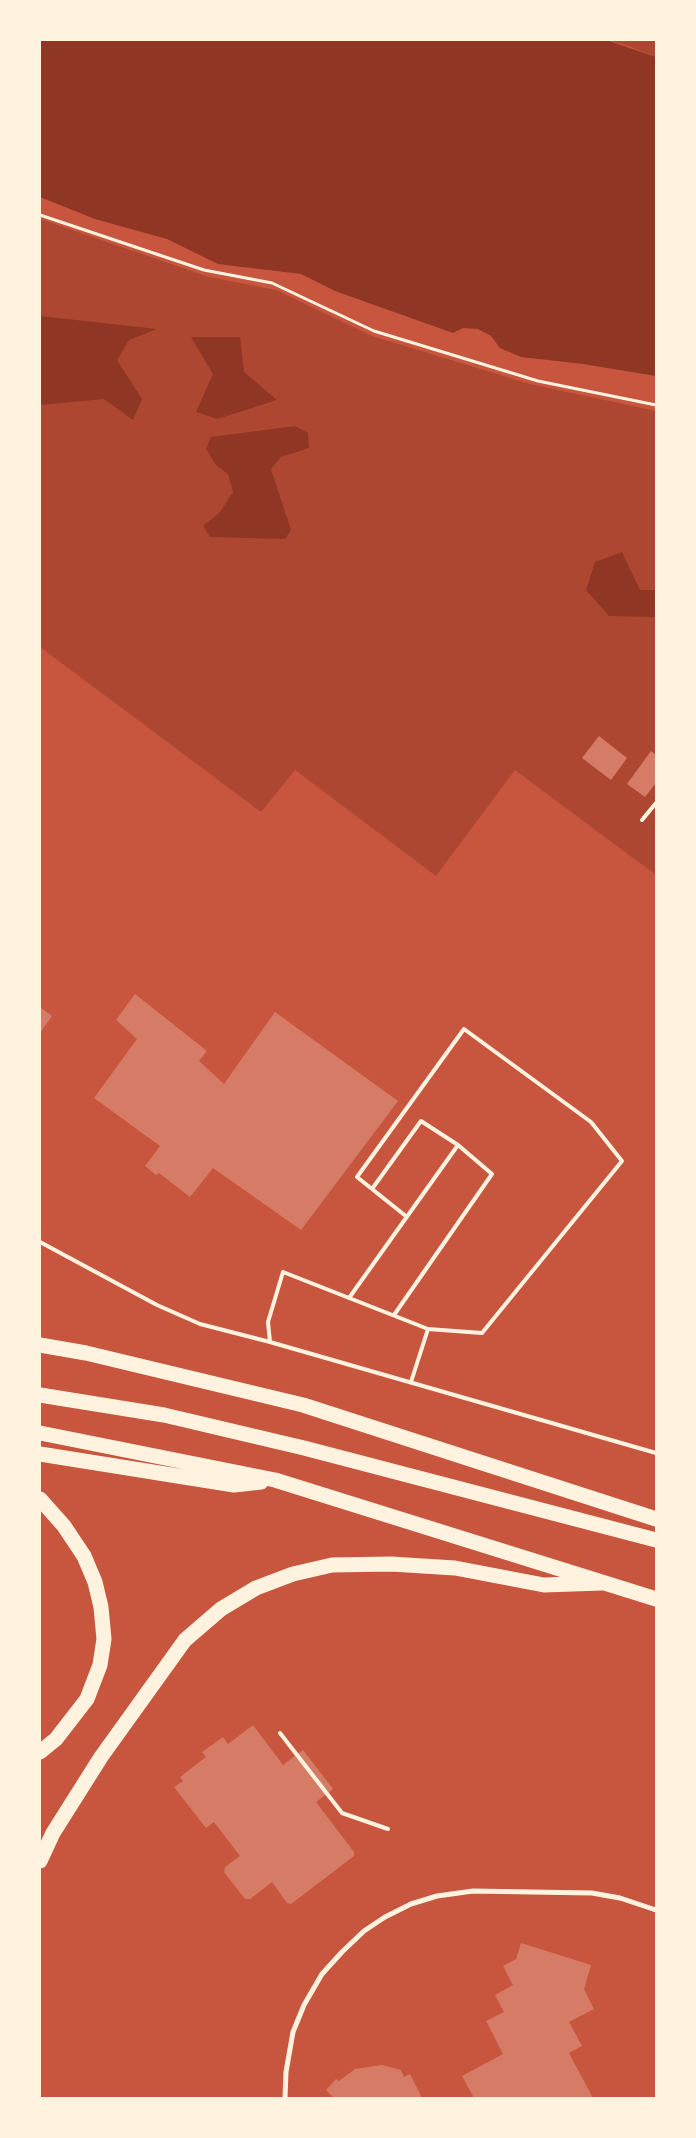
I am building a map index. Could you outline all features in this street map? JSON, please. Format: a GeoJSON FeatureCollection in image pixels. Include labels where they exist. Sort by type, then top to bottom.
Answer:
{"type":"FeatureCollection","features":[{"type":"Feature","properties":{"kind":"highway"},"geometry":{"type":"LineString","coordinates":[[40,1345],[86,1353],[303,1405],[656,1520]]}},
{"type":"Feature","properties":{"kind":"highway"},"geometry":{"type":"LineString","coordinates":[[40,1395],[164,1416],[304,1448],[656,1540]]}},
{"type":"Feature","properties":{"kind":"highway"},"geometry":{"type":"LineString","coordinates":[[40,1433],[274,1480],[656,1599]]}},
{"type":"Feature","properties":{"kind":"highway"},"geometry":{"type":"LineString","coordinates":[[40,1454],[234,1485],[274,1480]]}},
{"type":"Feature","properties":{"kind":"highway"},"geometry":{"type":"LineString","coordinates":[[40,1499],[64,1526],[84,1556],[98,1595],[104,1625],[100,1665],[88,1699],[56,1739],[40,1752]]}},
{"type":"Feature","properties":{"kind":"highway"},"geometry":{"type":"LineString","coordinates":[[40,1862],[53,1833],[101,1757],[185,1640],[236,1598],[256,1588],[293,1574],[332,1565],[391,1564],[455,1568],[544,1585],[602,1582]]}},
{"type":"Feature","properties":{"kind":"street"},"geometry":{"type":"LineString","coordinates":[[285,2098],[286,2072],[293,2032],[309,1997],[322,1974],[342,1952],[364,1931],[385,1917],[411,1904],[437,1896],[473,1891],[592,1893],[620,1898],[656,1910]]}},
{"type":"Feature","properties":{"kind":"lane"},"geometry":{"type":"LineString","coordinates":[[642,820],[656,803]]}},
{"type":"Feature","properties":{"kind":"lane"},"geometry":{"type":"LineString","coordinates":[[270,1342],[268,1322],[283,1272],[428,1329],[482,1333],[622,1161],[591,1122],[464,1029],[357,1177],[407,1217]]}},
{"type":"Feature","properties":{"kind":"lane"},"geometry":{"type":"LineString","coordinates":[[372,1189],[420,1121],[458,1145],[492,1174],[394,1316]]}},
{"type":"Feature","properties":{"kind":"lane"},"geometry":{"type":"LineString","coordinates":[[350,1298],[458,1145]]}},
{"type":"Feature","properties":{"kind":"lane"},"geometry":{"type":"LineString","coordinates":[[40,1242],[157,1305],[200,1324],[270,1342],[656,1453]]}},
{"type":"Feature","properties":{"kind":"lane"},"geometry":{"type":"LineString","coordinates":[[411,1382],[428,1329]]}},
{"type":"Feature","properties":{"kind":"lane"},"geometry":{"type":"LineString","coordinates":[[280,1733],[342,1813],[388,1829]]}},
{"type":"Feature","properties":{"kind":"path"},"geometry":{"type":"LineString","coordinates":[[40,215],[204,270],[272,283],[374,331],[392,337],[538,381],[656,405]]}},
{"type":"Feature","properties":{"kind":"shaded area"},"geometry":{"type":"Polygon","coordinates":[[[40,40],[606,40],[656,57],[656,376],[583,364],[521,357],[500,348],[491,336],[478,329],[463,328],[453,333],[335,291],[301,274],[218,264],[167,239],[95,219],[40,197],[40,40]]]}},
{"type":"Feature","properties":{"kind":"shaded area"},"geometry":{"type":"Polygon","coordinates":[[[607,40],[656,40],[656,57],[626,45],[607,40]]]}},
{"type":"Feature","properties":{"kind":"shaded area"},"geometry":{"type":"Polygon","coordinates":[[[40,219],[209,277],[276,290],[372,336],[530,384],[656,411],[656,875],[515,770],[436,876],[295,770],[261,812],[40,647],[40,219]]]}},
{"type":"Feature","properties":{"kind":"shaded area"},"geometry":{"type":"Polygon","coordinates":[[[40,316],[157,329],[129,340],[117,360],[142,399],[133,420],[104,399],[40,405],[40,316]]]}},
{"type":"Feature","properties":{"kind":"shaded area"},"geometry":{"type":"Polygon","coordinates":[[[191,337],[240,337],[244,372],[277,400],[217,419],[196,412],[213,374],[191,337]]]}},
{"type":"Feature","properties":{"kind":"shaded area"},"geometry":{"type":"Polygon","coordinates":[[[295,426],[308,433],[309,448],[281,457],[271,469],[291,530],[285,539],[210,537],[203,526],[220,512],[233,492],[228,474],[216,465],[206,449],[211,437],[295,426]]]}},
{"type":"Feature","properties":{"kind":"shaded area"},"geometry":{"type":"Polygon","coordinates":[[[622,552],[640,590],[656,590],[656,617],[609,616],[586,590],[595,562],[622,552]]]}},
{"type":"Feature","properties":{"kind":"building"},"geometry":{"type":"Polygon","coordinates":[[[599,736],[627,758],[611,780],[582,758],[599,736]]]}},
{"type":"Feature","properties":{"kind":"building"},"geometry":{"type":"Polygon","coordinates":[[[651,751],[656,755],[656,783],[645,797],[627,784],[651,751]]]}},
{"type":"Feature","properties":{"kind":"building"},"geometry":{"type":"Polygon","coordinates":[[[135,994],[207,1051],[199,1061],[224,1084],[275,1012],[398,1101],[301,1230],[213,1168],[190,1197],[159,1173],[156,1175],[145,1166],[160,1146],[94,1098],[137,1039],[116,1020],[135,994]]]}},
{"type":"Feature","properties":{"kind":"building"},"geometry":{"type":"Polygon","coordinates":[[[40,1007],[52,1016],[40,1033],[40,1007]]]}},
{"type":"Feature","properties":{"kind":"building"},"geometry":{"type":"Polygon","coordinates":[[[253,1725],[283,1765],[303,1750],[333,1789],[316,1802],[354,1852],[354,1856],[291,1904],[287,1903],[272,1882],[250,1899],[245,1899],[224,1872],[225,1867],[240,1856],[214,1822],[206,1828],[174,1787],[183,1781],[180,1777],[206,1757],[202,1752],[223,1737],[228,1744],[253,1725]]]}},
{"type":"Feature","properties":{"kind":"building"},"geometry":{"type":"Polygon","coordinates":[[[521,1943],[591,1965],[584,1989],[594,2009],[569,2022],[582,2046],[569,2053],[593,2098],[474,2098],[462,2076],[503,2054],[486,2021],[504,2012],[495,1995],[513,1985],[503,1966],[516,1959],[521,1943]]]}},
{"type":"Feature","properties":{"kind":"building"},"geometry":{"type":"Polygon","coordinates":[[[382,2065],[401,2070],[404,2077],[410,2074],[422,2098],[332,2098],[326,2090],[336,2079],[339,2081],[355,2069],[382,2065]]]}}]}
